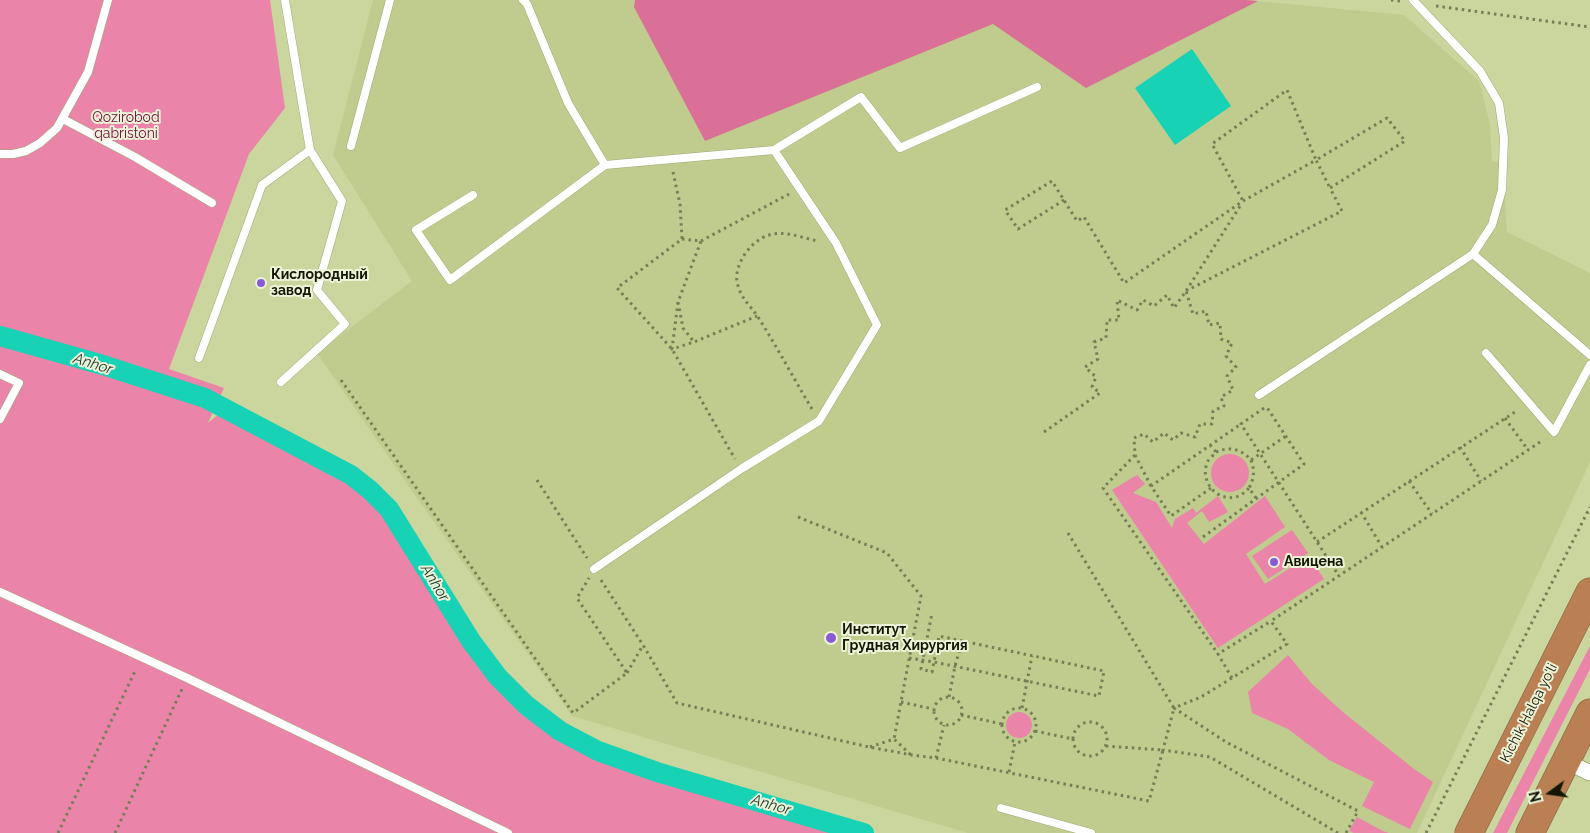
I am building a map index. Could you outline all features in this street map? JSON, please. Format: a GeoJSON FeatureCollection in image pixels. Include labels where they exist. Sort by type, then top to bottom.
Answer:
{"type":"FeatureCollection","features":[{"type":"Feature","properties":{"kind":"highway","name":"Kichik Halqa yo'li"},"geometry":{"type":"LineString","coordinates":[[1469,833],[1590,592]]}},
{"type":"Feature","properties":{"kind":"highway"},"geometry":{"type":"LineString","coordinates":[[1530,833],[1590,713]]}},
{"type":"Feature","properties":{"kind":"street"},"geometry":{"type":"LineString","coordinates":[[1566,761],[1590,773]]}},
{"type":"Feature","properties":{"kind":"lane"},"geometry":{"type":"LineString","coordinates":[[0,154],[13,154],[31,148],[57,128],[88,72],[108,0]]}},
{"type":"Feature","properties":{"kind":"lane"},"geometry":{"type":"LineString","coordinates":[[281,382],[345,324],[317,290],[342,201],[310,150],[285,0]]}},
{"type":"Feature","properties":{"kind":"lane"},"geometry":{"type":"LineString","coordinates":[[351,146],[390,0]]}},
{"type":"Feature","properties":{"kind":"lane"},"geometry":{"type":"LineString","coordinates":[[526,1],[568,103],[604,165]]}},
{"type":"Feature","properties":{"kind":"lane"},"geometry":{"type":"LineString","coordinates":[[1259,395],[1473,254],[1492,225],[1502,190],[1504,138],[1499,103],[1480,71],[1414,2]]}},
{"type":"Feature","properties":{"kind":"lane"},"geometry":{"type":"LineString","coordinates":[[473,195],[416,230],[450,280],[604,165],[774,150],[861,97],[900,148],[1037,87]]}},
{"type":"Feature","properties":{"kind":"lane"},"geometry":{"type":"LineString","coordinates":[[63,119],[135,157],[212,203]]}},
{"type":"Feature","properties":{"kind":"lane"},"geometry":{"type":"LineString","coordinates":[[199,358],[262,185],[310,150]]}},
{"type":"Feature","properties":{"kind":"lane"},"geometry":{"type":"LineString","coordinates":[[594,569],[741,469],[819,420],[877,325],[836,243],[774,150]]}},
{"type":"Feature","properties":{"kind":"lane"},"geometry":{"type":"LineString","coordinates":[[1473,254],[1590,355]]}},
{"type":"Feature","properties":{"kind":"lane"},"geometry":{"type":"LineString","coordinates":[[1486,353],[1554,432],[1590,365]]}},
{"type":"Feature","properties":{"kind":"lane"},"geometry":{"type":"LineString","coordinates":[[0,374],[19,383],[0,419]]}},
{"type":"Feature","properties":{"kind":"lane"},"geometry":{"type":"LineString","coordinates":[[0,592],[142,656],[508,833]]}},
{"type":"Feature","properties":{"kind":"lane"},"geometry":{"type":"LineString","coordinates":[[1001,808],[1091,833]]}},
{"type":"Feature","properties":{"kind":"path"},"geometry":{"type":"LineString","coordinates":[[1391,0],[1590,27]]}},
{"type":"Feature","properties":{"kind":"path"},"geometry":{"type":"LineString","coordinates":[[1186,291],[1342,210],[1316,160],[1287,90],[1212,144],[1244,201]]}},
{"type":"Feature","properties":{"kind":"path"},"geometry":{"type":"LineString","coordinates":[[1064,200],[1018,229],[1005,210],[1052,181],[1064,200],[1077,221],[1084,217],[1124,283],[1244,201],[1387,118],[1405,141],[1330,188]]}},
{"type":"Feature","properties":{"kind":"path"},"geometry":{"type":"LineString","coordinates":[[670,159],[680,204],[682,239]]}},
{"type":"Feature","properties":{"kind":"path"},"geometry":{"type":"LineString","coordinates":[[741,469],[672,349],[617,288],[682,239],[701,241],[801,188]]}},
{"type":"Feature","properties":{"kind":"path"},"geometry":{"type":"LineString","coordinates":[[1044,432],[1100,393],[1092,386],[1096,377],[1085,367],[1098,359],[1094,342],[1106,338],[1107,320],[1119,320],[1118,300],[1137,310],[1143,300],[1154,306],[1167,295],[1174,308],[1244,201]]}},
{"type":"Feature","properties":{"kind":"path"},"geometry":{"type":"LineString","coordinates":[[819,420],[757,316],[742,296],[737,279],[741,259],[750,247],[769,235],[790,234],[806,239],[836,243]]}},
{"type":"Feature","properties":{"kind":"path"},"geometry":{"type":"LineString","coordinates":[[672,349],[678,302],[701,241]]}},
{"type":"Feature","properties":{"kind":"path"},"geometry":{"type":"LineString","coordinates":[[1186,291],[1193,314],[1206,311],[1209,325],[1220,323],[1221,339],[1232,343],[1226,356],[1236,367],[1227,376],[1233,390],[1222,397],[1224,406],[1213,411],[1212,424],[1200,424],[1195,437],[1181,433],[1173,440],[1164,434],[1153,442],[1144,434],[1134,438],[1135,455],[1151,486],[1171,516],[1211,488]]}},
{"type":"Feature","properties":{"kind":"path"},"geometry":{"type":"LineString","coordinates":[[678,302],[683,328],[694,342]]}},
{"type":"Feature","properties":{"kind":"path"},"geometry":{"type":"LineString","coordinates":[[672,349],[757,316]]}},
{"type":"Feature","properties":{"kind":"path"},"geometry":{"type":"LineString","coordinates":[[341,380],[573,713],[626,673],[643,645]]}},
{"type":"Feature","properties":{"kind":"path"},"geometry":{"type":"LineString","coordinates":[[1317,542],[1529,402]]}},
{"type":"Feature","properties":{"kind":"path"},"geometry":{"type":"LineString","coordinates":[[1151,486],[1266,406],[1304,464],[1203,536]]}},
{"type":"Feature","properties":{"kind":"path"},"geometry":{"type":"LineString","coordinates":[[1506,418],[1528,450]]}},
{"type":"Feature","properties":{"kind":"path"},"geometry":{"type":"LineString","coordinates":[[1241,424],[1339,576]]}},
{"type":"Feature","properties":{"kind":"path"},"geometry":{"type":"LineString","coordinates":[[1218,654],[1271,621],[1554,432]]}},
{"type":"Feature","properties":{"kind":"path"},"geometry":{"type":"LineString","coordinates":[[1251,460],[1286,436]]}},
{"type":"Feature","properties":{"kind":"path"},"geometry":{"type":"LineString","coordinates":[[1210,445],[1216,452]]}},
{"type":"Feature","properties":{"kind":"path"},"geometry":{"type":"LineString","coordinates":[[1460,447],[1481,481]]}},
{"type":"Feature","properties":{"kind":"path"},"geometry":{"type":"LineString","coordinates":[[1224,449],[1235,449],[1245,454],[1251,460],[1254,469],[1253,480],[1249,488],[1240,495],[1229,498],[1217,494],[1208,486],[1205,473],[1208,460],[1216,452],[1224,449]]}},
{"type":"Feature","properties":{"kind":"path"},"geometry":{"type":"LineString","coordinates":[[1135,455],[1103,488],[1218,654],[1232,678]]}},
{"type":"Feature","properties":{"kind":"path"},"geometry":{"type":"LineString","coordinates":[[537,480],[643,645],[676,703],[912,756],[936,758],[1149,801],[1174,708]]}},
{"type":"Feature","properties":{"kind":"path"},"geometry":{"type":"LineString","coordinates":[[1408,481],[1432,514]]}},
{"type":"Feature","properties":{"kind":"path"},"geometry":{"type":"LineString","coordinates":[[1249,488],[1256,498]]}},
{"type":"Feature","properties":{"kind":"path"},"geometry":{"type":"LineString","coordinates":[[1426,833],[1590,507]]}},
{"type":"Feature","properties":{"kind":"path"},"geometry":{"type":"LineString","coordinates":[[1361,512],[1382,547]]}},
{"type":"Feature","properties":{"kind":"path"},"geometry":{"type":"LineString","coordinates":[[798,516],[887,552],[921,596],[894,739]]}},
{"type":"Feature","properties":{"kind":"path"},"geometry":{"type":"LineString","coordinates":[[1068,532],[1174,708],[1226,742],[1358,811],[1346,833]]}},
{"type":"Feature","properties":{"kind":"path"},"geometry":{"type":"LineString","coordinates":[[594,569],[577,598],[626,673]]}},
{"type":"Feature","properties":{"kind":"path"},"geometry":{"type":"LineString","coordinates":[[910,658],[923,660],[934,662],[955,666],[1099,696],[1104,671],[939,636],[934,662],[932,672],[922,669],[923,660],[932,613]]}},
{"type":"Feature","properties":{"kind":"path"},"geometry":{"type":"LineString","coordinates":[[1174,708],[1201,697],[1286,644],[1271,621]]}},
{"type":"Feature","properties":{"kind":"path"},"geometry":{"type":"LineString","coordinates":[[949,697],[962,641]]}},
{"type":"Feature","properties":{"kind":"path"},"geometry":{"type":"LineString","coordinates":[[58,833],[142,656]]}},
{"type":"Feature","properties":{"kind":"path"},"geometry":{"type":"LineString","coordinates":[[1022,708],[1032,656]]}},
{"type":"Feature","properties":{"kind":"path"},"geometry":{"type":"LineString","coordinates":[[115,833],[187,678]]}},
{"type":"Feature","properties":{"kind":"path"},"geometry":{"type":"LineString","coordinates":[[949,697],[957,700],[960,704],[961,715],[954,724],[944,725],[936,719],[934,709],[939,699],[949,697]]}},
{"type":"Feature","properties":{"kind":"path"},"geometry":{"type":"LineString","coordinates":[[901,702],[934,709]]}},
{"type":"Feature","properties":{"kind":"path"},"geometry":{"type":"LineString","coordinates":[[1016,708],[1022,708],[1030,713],[1036,723],[1035,731],[1030,738],[1026,741],[1016,742],[1004,735],[1002,724],[1004,717],[1009,711],[1016,708]]}},
{"type":"Feature","properties":{"kind":"path"},"geometry":{"type":"LineString","coordinates":[[961,715],[1002,724]]}},
{"type":"Feature","properties":{"kind":"path"},"geometry":{"type":"LineString","coordinates":[[1086,723],[1093,723],[1102,727],[1105,732],[1105,746],[1097,754],[1085,755],[1076,748],[1073,739],[1080,726],[1086,723]]}},
{"type":"Feature","properties":{"kind":"path"},"geometry":{"type":"LineString","coordinates":[[936,758],[944,725]]}},
{"type":"Feature","properties":{"kind":"path"},"geometry":{"type":"LineString","coordinates":[[1035,731],[1073,739]]}},
{"type":"Feature","properties":{"kind":"path"},"geometry":{"type":"LineString","coordinates":[[869,747],[894,739]]}},
{"type":"Feature","properties":{"kind":"path"},"geometry":{"type":"LineString","coordinates":[[894,739],[912,756]]}},
{"type":"Feature","properties":{"kind":"path"},"geometry":{"type":"LineString","coordinates":[[1009,772],[1016,742]]}},
{"type":"Feature","properties":{"kind":"path"},"geometry":{"type":"LineString","coordinates":[[1105,746],[1163,750],[1210,757],[1338,833]]}},
{"type":"Feature","properties":{"kind":"shaded area"},"geometry":{"type":"Polygon","coordinates":[[[373,0],[1246,0],[1404,15],[1479,81],[1490,124],[1492,161],[1503,163],[1507,232],[1590,273],[1590,462],[1417,833],[968,833],[572,716],[410,488],[317,353],[412,281],[333,155],[373,0]]]}},
{"type":"Feature","properties":{"kind":"shaded area"},"geometry":{"type":"Polygon","coordinates":[[[635,0],[1258,1],[1086,88],[993,24],[705,141],[634,7],[635,0]]]}},
{"type":"Feature","properties":{"kind":"green space","name":"Qozirobod qabristoni"},"geometry":{"type":"Polygon","coordinates":[[[0,0],[270,0],[285,108],[249,154],[169,369],[224,388],[208,423],[225,409],[330,463],[351,475],[370,490],[389,509],[471,641],[498,677],[526,705],[560,731],[598,751],[657,772],[864,833],[0,833],[0,0]]]}},
{"type":"Feature","properties":{"kind":"green space"},"geometry":{"type":"Polygon","coordinates":[[[1230,454],[1244,459],[1249,473],[1244,487],[1230,492],[1216,487],[1211,473],[1216,459],[1230,454]]]}},
{"type":"Feature","properties":{"kind":"green space"},"geometry":{"type":"Polygon","coordinates":[[[1137,475],[1145,484],[1133,493],[1156,502],[1172,528],[1175,519],[1193,508],[1196,513],[1218,496],[1228,512],[1209,522],[1202,511],[1187,523],[1204,544],[1265,496],[1285,527],[1246,554],[1265,584],[1309,556],[1324,579],[1218,648],[1112,490],[1137,475]]]}},
{"type":"Feature","properties":{"kind":"green space"},"geometry":{"type":"Polygon","coordinates":[[[1292,530],[1308,553],[1268,579],[1252,556],[1292,530]]]}},
{"type":"Feature","properties":{"kind":"green space"},"geometry":{"type":"Polygon","coordinates":[[[1590,646],[1590,669],[1507,833],[1493,833],[1590,646]]]}},
{"type":"Feature","properties":{"kind":"green space"},"geometry":{"type":"Polygon","coordinates":[[[1288,655],[1312,684],[1344,713],[1433,782],[1410,829],[1362,806],[1374,782],[1329,760],[1288,729],[1252,713],[1248,692],[1288,655]]]}},
{"type":"Feature","properties":{"kind":"green space"},"geometry":{"type":"Polygon","coordinates":[[[1019,712],[1028,716],[1032,725],[1028,734],[1019,738],[1010,734],[1006,725],[1010,716],[1019,712]]]}},
{"type":"Feature","properties":{"kind":"green space"},"geometry":{"type":"Polygon","coordinates":[[[1357,817],[1389,833],[1354,833],[1349,831],[1357,817]]]}},
{"type":"Feature","properties":{"kind":"water"},"geometry":{"type":"Polygon","coordinates":[[[1192,49],[1231,106],[1175,145],[1135,88],[1192,49]]]}},
{"type":"Feature","properties":{"kind":"waterway","name":"Anhor"},"geometry":{"type":"LineString","coordinates":[[0,336],[103,365],[205,398],[351,475],[389,509],[471,641],[498,677],[526,705],[560,731],[598,751],[657,772],[864,833]]}},
{"type":"Feature","properties":{"kind":"place","name":"Кислородный завод"},"geometry":{"type":"Point","coordinates":[261,283]}},
{"type":"Feature","properties":{"kind":"place","name":"Авицена"},"geometry":{"type":"Point","coordinates":[1274,562]}},
{"type":"Feature","properties":{"kind":"place","name":"Институт Грудная Хирургия"},"geometry":{"type":"Point","coordinates":[831,638]}}]}
